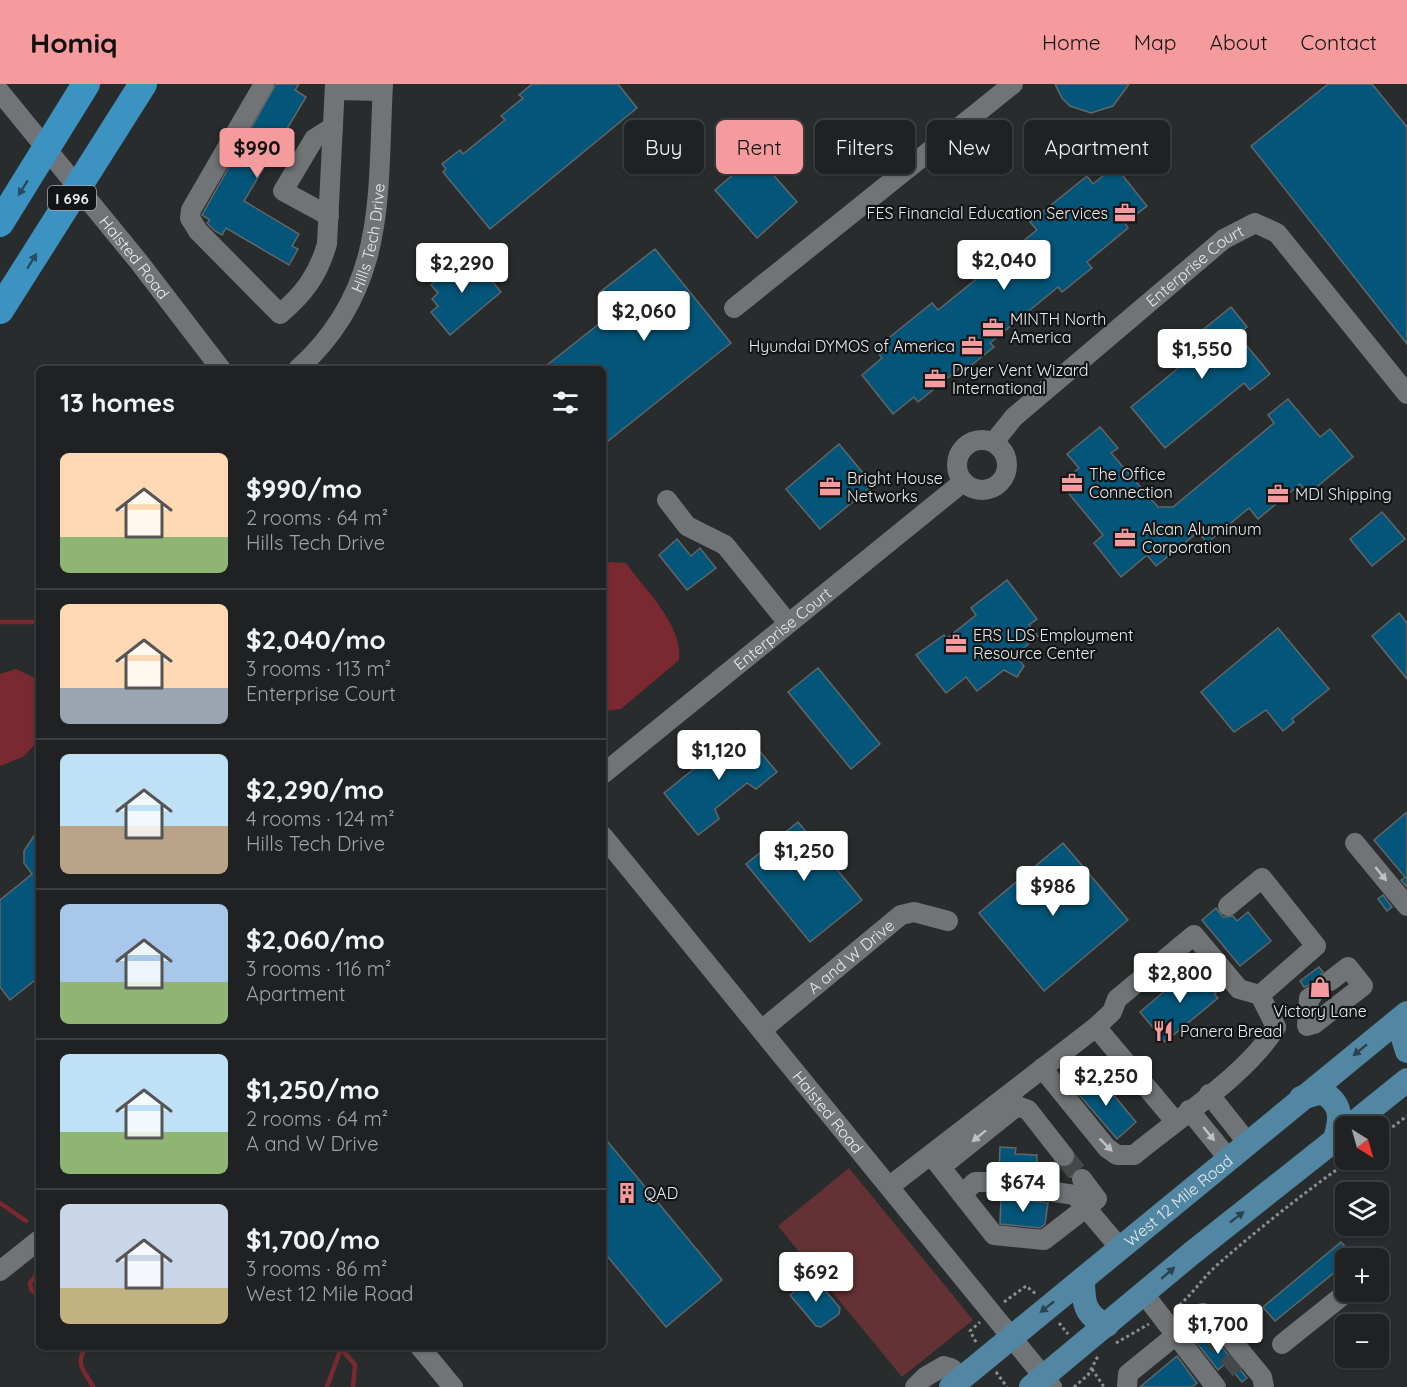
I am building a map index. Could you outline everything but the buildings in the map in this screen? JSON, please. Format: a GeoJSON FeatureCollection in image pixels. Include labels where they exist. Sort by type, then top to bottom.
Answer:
{"type":"FeatureCollection","features":[{"type":"Feature","properties":{"kind":"highway","name":"I 696"},"geometry":{"type":"LineString","coordinates":[[0,223],[86,84]]}},
{"type":"Feature","properties":{"kind":"highway","name":"I 696"},"geometry":{"type":"LineString","coordinates":[[0,310],[143,84]]}},
{"type":"Feature","properties":{"kind":"main road"},"geometry":{"type":"LineString","coordinates":[[1407,1013],[1403,1038],[1407,1051]]}},
{"type":"Feature","properties":{"kind":"main road","name":"West 12 Mile Road"},"geometry":{"type":"LineString","coordinates":[[957,1384],[1011,1336],[1407,1013]]}},
{"type":"Feature","properties":{"kind":"main road"},"geometry":{"type":"LineString","coordinates":[[1363,1116],[1407,1080]]}},
{"type":"Feature","properties":{"kind":"main road"},"geometry":{"type":"LineString","coordinates":[[1301,1098],[1322,1092],[1336,1102],[1340,1116]]}},
{"type":"Feature","properties":{"kind":"main road"},"geometry":{"type":"LineString","coordinates":[[1043,1384],[1086,1359],[1144,1294],[1335,1139]]}},
{"type":"Feature","properties":{"kind":"main road"},"geometry":{"type":"LineString","coordinates":[[1083,1279],[1083,1295],[1087,1312],[1108,1336]]}},
{"type":"Feature","properties":{"kind":"street"},"geometry":{"type":"LineString","coordinates":[[264,84],[191,210],[190,218],[198,231],[280,314],[310,285],[327,244],[335,87],[382,88]]}},
{"type":"Feature","properties":{"kind":"street"},"geometry":{"type":"LineString","coordinates":[[734,308],[1013,84]]}},
{"type":"Feature","properties":{"kind":"street","name":"Hills Tech Drive"},"geometry":{"type":"LineString","coordinates":[[301,366],[328,339],[347,310],[363,275],[374,239],[382,88]]}},
{"type":"Feature","properties":{"kind":"street","name":"Halsted Road"},"geometry":{"type":"LineString","coordinates":[[0,92],[139,262],[219,366]]}},
{"type":"Feature","properties":{"kind":"street"},"geometry":{"type":"LineString","coordinates":[[329,216],[283,191],[314,140],[333,127]]}},
{"type":"Feature","properties":{"kind":"street","name":"Enterprise Court"},"geometry":{"type":"LineString","coordinates":[[994,442],[1014,417],[1214,248],[1255,223],[1277,233],[1407,394]]}},
{"type":"Feature","properties":{"kind":"street"},"geometry":{"type":"LineString","coordinates":[[974,441],[994,442],[1007,457],[1005,477],[999,485],[981,491],[963,482],[957,464],[959,454],[974,441]]}},
{"type":"Feature","properties":{"kind":"street","name":"Enterprise Court"},"geometry":{"type":"LineString","coordinates":[[606,772],[963,482]]}},
{"type":"Feature","properties":{"kind":"street"},"geometry":{"type":"LineString","coordinates":[[667,500],[687,526],[725,545],[788,623]]}},
{"type":"Feature","properties":{"kind":"street","name":"Halsted Road"},"geometry":{"type":"LineString","coordinates":[[606,840],[1011,1336],[1043,1384]]}},
{"type":"Feature","properties":{"kind":"street"},"geometry":{"type":"LineString","coordinates":[[1355,843],[1407,906]]}},
{"type":"Feature","properties":{"kind":"street"},"geometry":{"type":"LineString","coordinates":[[1228,906],[1262,878],[1316,946],[1260,995]]}},
{"type":"Feature","properties":{"kind":"street","name":"A and W Drive"},"geometry":{"type":"LineString","coordinates":[[762,1029],[901,915],[914,912],[948,921]]}},
{"type":"Feature","properties":{"kind":"street"},"geometry":{"type":"LineString","coordinates":[[890,1186],[936,1161],[1013,1100],[1042,1068],[1112,1012],[1117,999],[1194,935],[1239,989],[1260,995],[1276,1027]]}},
{"type":"Feature","properties":{"kind":"street"},"geometry":{"type":"LineString","coordinates":[[1276,1027],[1314,1024],[1363,986],[1348,967],[1330,981]]}},
{"type":"Feature","properties":{"kind":"street"},"geometry":{"type":"LineString","coordinates":[[1307,1026],[1309,998],[1312,996]]}},
{"type":"Feature","properties":{"kind":"street"},"geometry":{"type":"LineString","coordinates":[[1096,1027],[1182,1115],[1228,1158]]}},
{"type":"Feature","properties":{"kind":"street"},"geometry":{"type":"LineString","coordinates":[[1042,1068],[1107,1148],[1117,1155],[1134,1155],[1244,1067],[1266,1044],[1276,1027]]}},
{"type":"Feature","properties":{"kind":"street"},"geometry":{"type":"LineString","coordinates":[[1209,1094],[1247,1142]]}},
{"type":"Feature","properties":{"kind":"street"},"geometry":{"type":"LineString","coordinates":[[1013,1100],[1028,1110],[1064,1156]]}},
{"type":"Feature","properties":{"kind":"street"},"geometry":{"type":"LineString","coordinates":[[936,1161],[994,1235],[1044,1240],[1092,1203]]}},
{"type":"Feature","properties":{"kind":"street"},"geometry":{"type":"LineString","coordinates":[[1082,1179],[1092,1203],[1120,1248]]}},
{"type":"Feature","properties":{"kind":"street"},"geometry":{"type":"LineString","coordinates":[[962,1194],[975,1182],[987,1182],[1075,1195],[1092,1203]]}},
{"type":"Feature","properties":{"kind":"street"},"geometry":{"type":"LineString","coordinates":[[0,1271],[36,1242]]}},
{"type":"Feature","properties":{"kind":"street"},"geometry":{"type":"LineString","coordinates":[[1144,1294],[1216,1387]]}},
{"type":"Feature","properties":{"kind":"street"},"geometry":{"type":"LineString","coordinates":[[1282,1344],[1335,1302]]}},
{"type":"Feature","properties":{"kind":"street"},"geometry":{"type":"LineString","coordinates":[[1127,1387],[1128,1374],[1175,1336],[1203,1325],[1203,1313],[1215,1320],[1262,1377],[1264,1387]]}},
{"type":"Feature","properties":{"kind":"street"},"geometry":{"type":"LineString","coordinates":[[422,1350],[453,1387]]}},
{"type":"Feature","properties":{"kind":"street"},"geometry":{"type":"LineString","coordinates":[[915,1387],[930,1373],[944,1366],[951,1368],[957,1384]]}},
{"type":"Feature","properties":{"kind":"path"},"geometry":{"type":"LineString","coordinates":[[1389,1130],[1407,1116]]}},
{"type":"Feature","properties":{"kind":"path"},"geometry":{"type":"LineString","coordinates":[[1108,1336],[1163,1318],[1194,1294],[1205,1277],[1238,1247],[1337,1170]]}},
{"type":"Feature","properties":{"kind":"path"},"geometry":{"type":"LineString","coordinates":[[1017,1292],[1026,1286],[1047,1308],[1104,1387]]}},
{"type":"Feature","properties":{"kind":"path"},"geometry":{"type":"LineString","coordinates":[[972,1336],[970,1331],[978,1324]]}},
{"type":"Feature","properties":{"kind":"path"},"geometry":{"type":"LineString","coordinates":[[1074,1387],[1086,1359],[1103,1351]]}},
{"type":"Feature","properties":{"kind":"shaded area"},"geometry":{"type":"Polygon","coordinates":[[[609,562],[626,563],[661,608],[675,634],[679,647],[679,660],[621,709],[606,711],[606,564],[609,562]]]}},
{"type":"Feature","properties":{"kind":"shaded area"},"geometry":{"type":"Polygon","coordinates":[[[16,669],[35,678],[36,743],[23,757],[0,766],[0,674],[16,669]]]}},
{"type":"Feature","properties":{"kind":"shaded area"},"geometry":{"type":"Polygon","coordinates":[[[849,1168],[973,1320],[902,1377],[778,1226],[849,1168]]]}},
{"type":"Feature","properties":{"kind":"waterway"},"geometry":{"type":"LineString","coordinates":[[0,622],[36,622]]}},
{"type":"Feature","properties":{"kind":"waterway"},"geometry":{"type":"LineString","coordinates":[[0,1203],[26,1221]]}},
{"type":"Feature","properties":{"kind":"waterway"},"geometry":{"type":"LineString","coordinates":[[36,1275],[30,1283],[31,1289],[36,1294]]}},
{"type":"Feature","properties":{"kind":"waterway"},"geometry":{"type":"LineString","coordinates":[[84,1350],[81,1363],[93,1387]]}},
{"type":"Feature","properties":{"kind":"waterway"},"geometry":{"type":"LineString","coordinates":[[327,1387],[340,1350]]}},
{"type":"Feature","properties":{"kind":"waterway"},"geometry":{"type":"LineString","coordinates":[[342,1350],[355,1365],[353,1387]]}},
{"type":"Feature","properties":{"kind":"tunnel"},"geometry":{"type":"LineString","coordinates":[[1064,1156],[1082,1179]]}},
{"type":"Feature","properties":{"kind":"tunnel"},"geometry":{"type":"LineString","coordinates":[[1209,1331],[1242,1372]]}},
{"type":"Feature","properties":{"kind":"place","name":"FES Financial Education Services"},"geometry":{"type":"Point","coordinates":[1125,213]}},
{"type":"Feature","properties":{"kind":"place","name":"MINTH North America"},"geometry":{"type":"Point","coordinates":[993,328]}},
{"type":"Feature","properties":{"kind":"place","name":"Hyundai DYMOS of America"},"geometry":{"type":"Point","coordinates":[972,346]}},
{"type":"Feature","properties":{"kind":"place","name":"Dryer Vent Wizard International"},"geometry":{"type":"Point","coordinates":[935,379]}},
{"type":"Feature","properties":{"kind":"place","name":"The Office Connection"},"geometry":{"type":"Point","coordinates":[1072,483]}},
{"type":"Feature","properties":{"kind":"place","name":"Bright House Networks"},"geometry":{"type":"Point","coordinates":[830,487]}},
{"type":"Feature","properties":{"kind":"place","name":"MDI Shipping"},"geometry":{"type":"Point","coordinates":[1278,494]}},
{"type":"Feature","properties":{"kind":"place","name":"Alcan Aluminum Corporation"},"geometry":{"type":"Point","coordinates":[1125,538]}},
{"type":"Feature","properties":{"kind":"place","name":"ERS LDS Employment Resource Center"},"geometry":{"type":"Point","coordinates":[956,644]}},
{"type":"Feature","properties":{"kind":"place","name":"Victory Lane"},"geometry":{"type":"Point","coordinates":[1320,987]}},
{"type":"Feature","properties":{"kind":"place","name":"Panera Bread"},"geometry":{"type":"Point","coordinates":[1163,1031]}},
{"type":"Feature","properties":{"kind":"place","name":"QAD"},"geometry":{"type":"Point","coordinates":[627,1193]}}]}
